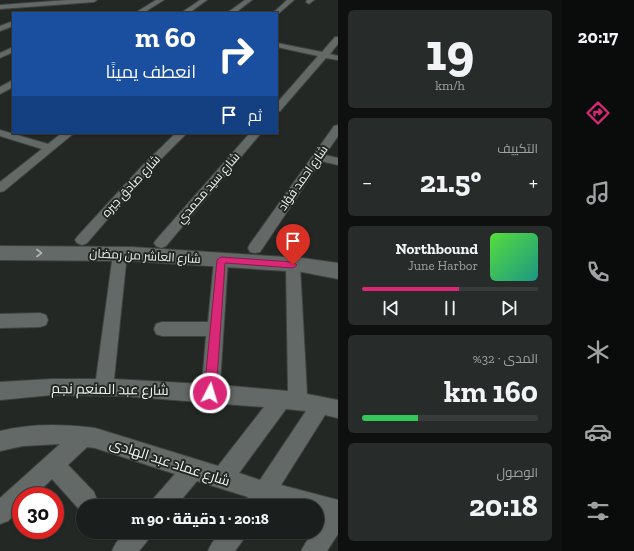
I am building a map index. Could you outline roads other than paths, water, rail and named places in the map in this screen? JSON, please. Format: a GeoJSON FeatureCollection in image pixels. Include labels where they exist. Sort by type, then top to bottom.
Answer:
{"type":"FeatureCollection","features":[{"type":"Feature","properties":{"kind":"main road","name":"شارع العاشر من رمضان"},"geometry":{"type":"LineString","coordinates":[[0,240],[160,242],[255,248],[338,257]]}},
{"type":"Feature","properties":{"kind":"main road","name":"شارع العاشر من رمضان"},"geometry":{"type":"LineString","coordinates":[[0,253],[120,254],[293,265],[338,270]]}},
{"type":"Feature","properties":{"kind":"street"},"geometry":{"type":"LineString","coordinates":[[0,7],[39,2],[94,0]]}},
{"type":"Feature","properties":{"kind":"street"},"geometry":{"type":"LineString","coordinates":[[140,12],[161,0]]}},
{"type":"Feature","properties":{"kind":"street"},"geometry":{"type":"LineString","coordinates":[[186,12],[204,0]]}},
{"type":"Feature","properties":{"kind":"street"},"geometry":{"type":"LineString","coordinates":[[231,12],[249,0]]}},
{"type":"Feature","properties":{"kind":"street"},"geometry":{"type":"LineString","coordinates":[[277,12],[291,0]]}},
{"type":"Feature","properties":{"kind":"street"},"geometry":{"type":"LineString","coordinates":[[278,108],[338,39]]}},
{"type":"Feature","properties":{"kind":"street"},"geometry":{"type":"LineString","coordinates":[[278,45],[338,58]]}},
{"type":"Feature","properties":{"kind":"street"},"geometry":{"type":"LineString","coordinates":[[0,56],[12,50]]}},
{"type":"Feature","properties":{"kind":"street"},"geometry":{"type":"LineString","coordinates":[[0,91],[12,85]]}},
{"type":"Feature","properties":{"kind":"street"},"geometry":{"type":"LineString","coordinates":[[0,133],[12,126]]}},
{"type":"Feature","properties":{"kind":"street","name":"شارع احمد فؤاد"},"geometry":{"type":"LineString","coordinates":[[255,248],[338,128]]}},
{"type":"Feature","properties":{"kind":"street"},"geometry":{"type":"LineString","coordinates":[[0,133],[50,148]]}},
{"type":"Feature","properties":{"kind":"street"},"geometry":{"type":"LineString","coordinates":[[0,188],[69,134]]}},
{"type":"Feature","properties":{"kind":"street","name":"شارع صادق جيره"},"geometry":{"type":"LineString","coordinates":[[82,240],[146,168],[181,134]]}},
{"type":"Feature","properties":{"kind":"street","name":"شارع سيد محمدي"},"geometry":{"type":"LineString","coordinates":[[160,242],[255,134]]}},
{"type":"Feature","properties":{"kind":"street"},"geometry":{"type":"LineString","coordinates":[[318,156],[338,162]]}},
{"type":"Feature","properties":{"kind":"street"},"geometry":{"type":"LineString","coordinates":[[104,388],[120,254]]}},
{"type":"Feature","properties":{"kind":"street"},"geometry":{"type":"LineString","coordinates":[[210,393],[221,260]]}},
{"type":"Feature","properties":{"kind":"street"},"geometry":{"type":"LineString","coordinates":[[222,478],[290,400],[293,265]]}},
{"type":"Feature","properties":{"kind":"street"},"geometry":{"type":"LineString","coordinates":[[0,321],[40,320]]}},
{"type":"Feature","properties":{"kind":"street"},"geometry":{"type":"LineString","coordinates":[[162,329],[215,329]]}},
{"type":"Feature","properties":{"kind":"street","name":"شارع عبد المنعم نجم"},"geometry":{"type":"LineString","coordinates":[[0,391],[52,387],[210,393],[290,400],[329,408]]}},
{"type":"Feature","properties":{"kind":"street"},"geometry":{"type":"LineString","coordinates":[[260,499],[329,408]]}},
{"type":"Feature","properties":{"kind":"street","name":"شارع عماد عبد الهادى"},"geometry":{"type":"LineString","coordinates":[[0,442],[26,436],[50,433],[94,438],[222,478],[260,499]]}},
{"type":"Feature","properties":{"kind":"street"},"geometry":{"type":"LineString","coordinates":[[0,513],[84,436]]}},
{"type":"Feature","properties":{"kind":"street"},"geometry":{"type":"LineString","coordinates":[[53,465],[85,499]]}},
{"type":"Feature","properties":{"kind":"street"},"geometry":{"type":"LineString","coordinates":[[168,499],[193,469]]}},
{"type":"Feature","properties":{"kind":"street","name":"شارع عماد عبد الهادى"},"geometry":{"type":"LineString","coordinates":[[324,510],[338,513]]}},
{"type":"Feature","properties":{"kind":"street"},"geometry":{"type":"LineString","coordinates":[[313,551],[338,513]]}},
{"type":"Feature","properties":{"kind":"street"},"geometry":{"type":"LineString","coordinates":[[124,551],[134,539]]}},
{"type":"Feature","properties":{"kind":"street"},"geometry":{"type":"LineString","coordinates":[[220,551],[229,539]]}}]}
